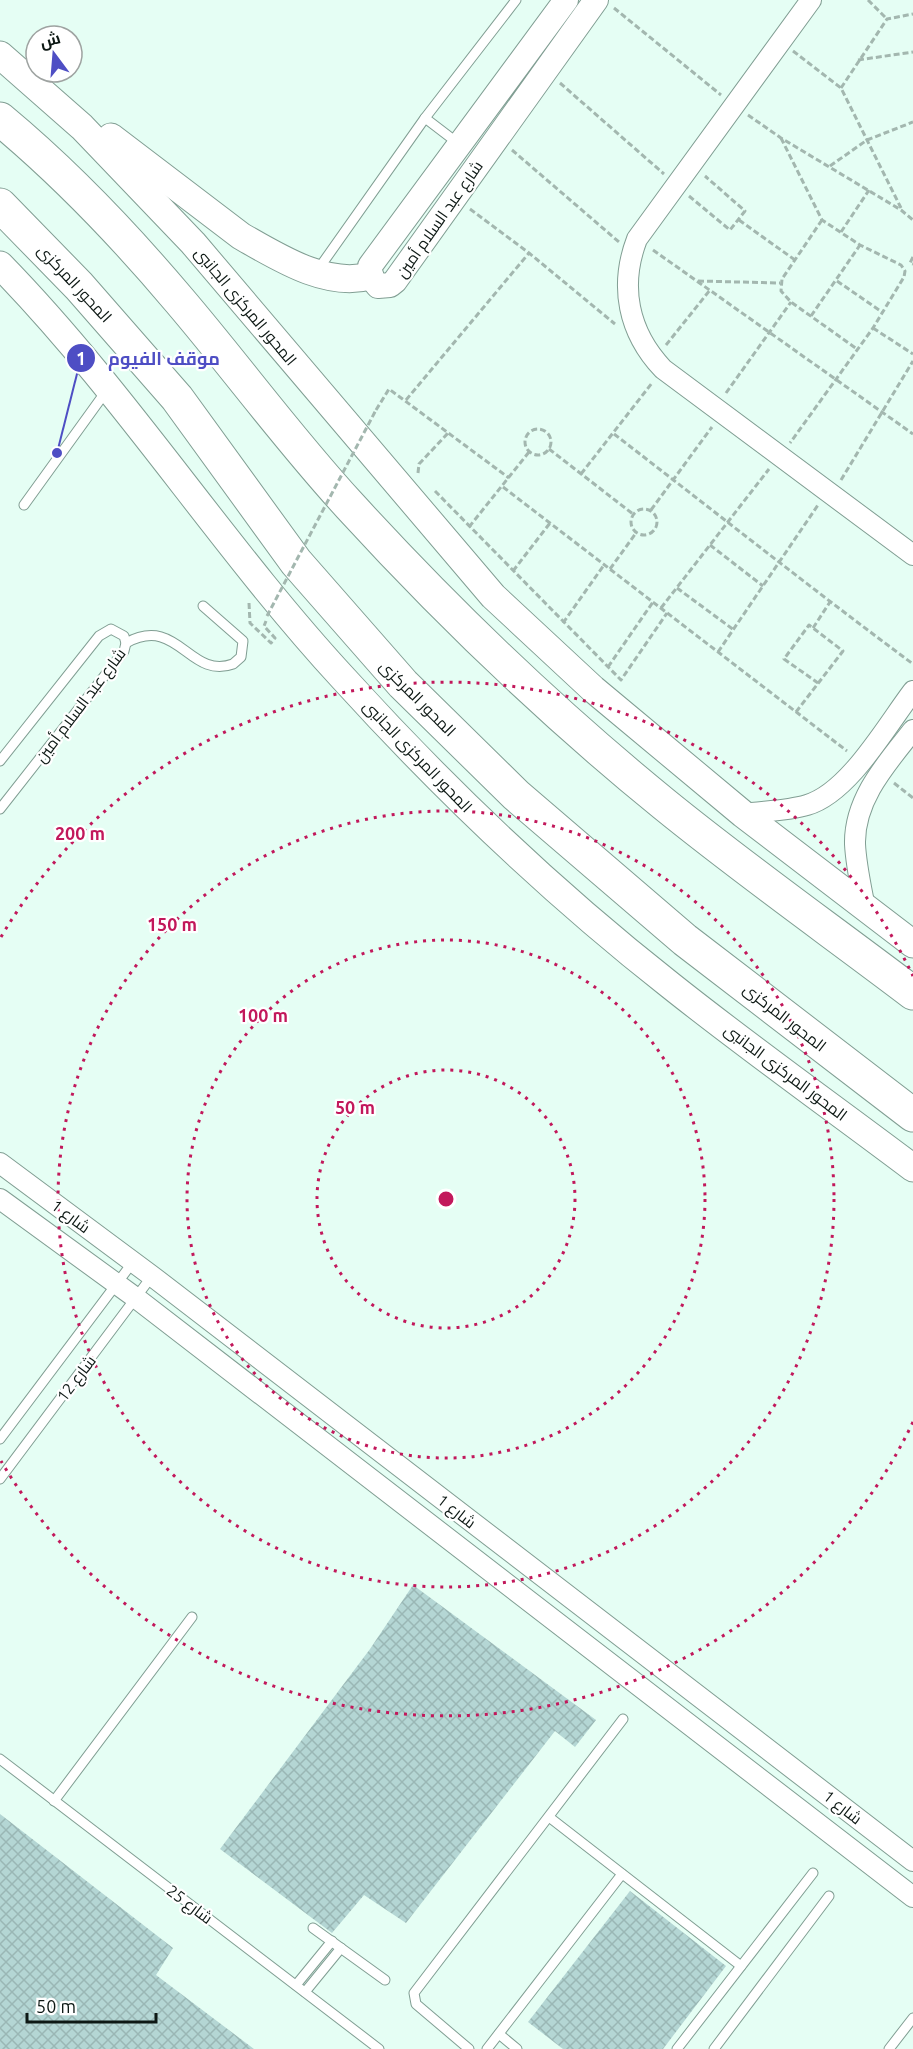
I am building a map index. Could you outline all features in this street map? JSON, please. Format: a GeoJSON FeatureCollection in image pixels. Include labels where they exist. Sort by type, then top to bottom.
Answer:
{"type":"FeatureCollection","features":[{"type":"Feature","properties":{"kind":"highway"},"geometry":{"type":"LineString","coordinates":[[0,119],[68,181],[125,239],[180,300],[279,425],[350,506],[520,681],[665,805],[913,993]]}},
{"type":"Feature","properties":{"kind":"highway","name":"المحور المركزى"},"geometry":{"type":"LineString","coordinates":[[0,205],[79,286],[177,398],[296,562],[403,684],[516,795],[686,940],[913,1115]]}},
{"type":"Feature","properties":{"kind":"main road","name":"المحور المركزى الجانبى"},"geometry":{"type":"LineString","coordinates":[[0,56],[82,127],[194,243],[450,549],[493,596],[593,689],[743,814],[913,944]]}},
{"type":"Feature","properties":{"kind":"main road"},"geometry":{"type":"LineString","coordinates":[[82,127],[118,141],[241,236],[316,272],[337,279],[370,276]]}},
{"type":"Feature","properties":{"kind":"main road","name":"المحور المركزى الجانبى"},"geometry":{"type":"LineString","coordinates":[[0,265],[33,299],[108,388],[292,620],[390,730],[457,797],[552,885],[668,984],[913,1168]]}},
{"type":"Feature","properties":{"kind":"street","name":"شارع عبد السلام أمين"},"geometry":{"type":"LineString","coordinates":[[566,0],[373,262],[370,276],[378,286],[390,285],[395,281],[545,70],[604,4]]}},
{"type":"Feature","properties":{"kind":"street"},"geometry":{"type":"LineString","coordinates":[[811,0],[675,183],[634,246],[627,278],[628,303],[634,328],[659,365],[913,555]]}},
{"type":"Feature","properties":{"kind":"street"},"geometry":{"type":"LineString","coordinates":[[743,814],[809,804],[830,794],[847,780],[913,691]]}},
{"type":"Feature","properties":{"kind":"street"},"geometry":{"type":"LineString","coordinates":[[865,908],[856,858],[856,826],[867,795],[880,773],[906,748],[913,730]]}},
{"type":"Feature","properties":{"kind":"street","name":"شارع 1"},"geometry":{"type":"LineString","coordinates":[[0,1163],[152,1276],[913,1861]]}},
{"type":"Feature","properties":{"kind":"street","name":"شارع 1"},"geometry":{"type":"LineString","coordinates":[[0,1199],[136,1298],[913,1897]]}},
{"type":"Feature","properties":{"kind":"lane"},"geometry":{"type":"LineString","coordinates":[[316,272],[425,118],[516,0]]}},
{"type":"Feature","properties":{"kind":"lane"},"geometry":{"type":"LineString","coordinates":[[425,118],[459,145]]}},
{"type":"Feature","properties":{"kind":"lane"},"geometry":{"type":"LineString","coordinates":[[24,505],[108,388]]}},
{"type":"Feature","properties":{"kind":"lane"},"geometry":{"type":"LineString","coordinates":[[126,643],[147,634],[158,634],[178,644],[203,664],[233,664],[241,657],[243,641],[203,606]]}},
{"type":"Feature","properties":{"kind":"lane","name":"شارع عبد السلام أمين"},"geometry":{"type":"LineString","coordinates":[[0,761],[104,631],[118,631],[126,643],[124,651],[0,809]]}},
{"type":"Feature","properties":{"kind":"lane","name":"شارع 12"},"geometry":{"type":"LineString","coordinates":[[0,1439],[133,1262]]}},
{"type":"Feature","properties":{"kind":"lane","name":"شارع 12"},"geometry":{"type":"LineString","coordinates":[[0,1479],[152,1276]]}},
{"type":"Feature","properties":{"kind":"lane"},"geometry":{"type":"LineString","coordinates":[[54,1800],[192,1617]]}},
{"type":"Feature","properties":{"kind":"lane"},"geometry":{"type":"LineString","coordinates":[[469,2049],[416,2004],[414,1993],[623,1719]]}},
{"type":"Feature","properties":{"kind":"lane","name":"شارع 25"},"geometry":{"type":"LineString","coordinates":[[0,1759],[379,2049]]}},
{"type":"Feature","properties":{"kind":"lane"},"geometry":{"type":"LineString","coordinates":[[549,1816],[741,1966]]}},
{"type":"Feature","properties":{"kind":"lane"},"geometry":{"type":"LineString","coordinates":[[677,2049],[813,1873]]}},
{"type":"Feature","properties":{"kind":"lane"},"geometry":{"type":"LineString","coordinates":[[487,2049],[622,1874]]}},
{"type":"Feature","properties":{"kind":"lane"},"geometry":{"type":"LineString","coordinates":[[714,2049],[829,1896]]}},
{"type":"Feature","properties":{"kind":"lane"},"geometry":{"type":"LineString","coordinates":[[313,1928],[385,1980]]}},
{"type":"Feature","properties":{"kind":"lane"},"geometry":{"type":"LineString","coordinates":[[296,1985],[332,1941]]}},
{"type":"Feature","properties":{"kind":"lane"},"geometry":{"type":"LineString","coordinates":[[305,1992],[341,1948]]}},
{"type":"Feature","properties":{"kind":"lane"},"geometry":{"type":"LineString","coordinates":[[889,2049],[913,2018]]}},
{"type":"Feature","properties":{"kind":"lane"},"geometry":{"type":"LineString","coordinates":[[499,2034],[517,2049]]}},
{"type":"Feature","properties":{"kind":"path"},"geometry":{"type":"LineString","coordinates":[[868,0],[886,19]]}},
{"type":"Feature","properties":{"kind":"path"},"geometry":{"type":"LineString","coordinates":[[604,4],[733,105],[781,138],[902,210],[913,220]]}},
{"type":"Feature","properties":{"kind":"path"},"geometry":{"type":"LineString","coordinates":[[841,88],[886,19],[913,14]]}},
{"type":"Feature","properties":{"kind":"path"},"geometry":{"type":"LineString","coordinates":[[781,41],[841,88],[902,210]]}},
{"type":"Feature","properties":{"kind":"path"},"geometry":{"type":"LineString","coordinates":[[858,60],[913,52]]}},
{"type":"Feature","properties":{"kind":"path"},"geometry":{"type":"LineString","coordinates":[[545,70],[730,230],[745,211],[690,163]]}},
{"type":"Feature","properties":{"kind":"path"},"geometry":{"type":"LineString","coordinates":[[830,166],[867,140],[913,122]]}},
{"type":"Feature","properties":{"kind":"path"},"geometry":{"type":"LineString","coordinates":[[497,137],[634,246],[696,280],[913,434]]}},
{"type":"Feature","properties":{"kind":"path"},"geometry":{"type":"LineString","coordinates":[[661,608],[780,456],[836,380],[873,328],[904,277],[905,271],[901,265],[822,220],[781,138]]}},
{"type":"Feature","properties":{"kind":"path"},"geometry":{"type":"LineString","coordinates":[[841,232],[869,190]]}},
{"type":"Feature","properties":{"kind":"path"},"geometry":{"type":"LineString","coordinates":[[454,197],[530,253],[619,328]]}},
{"type":"Feature","properties":{"kind":"path"},"geometry":{"type":"LineString","coordinates":[[739,220],[795,260]]}},
{"type":"Feature","properties":{"kind":"path"},"geometry":{"type":"LineString","coordinates":[[822,220],[780,283],[783,295],[857,349]]}},
{"type":"Feature","properties":{"kind":"path"},"geometry":{"type":"LineString","coordinates":[[811,316],[861,244]]}},
{"type":"Feature","properties":{"kind":"path"},"geometry":{"type":"LineString","coordinates":[[406,400],[530,253]]}},
{"type":"Feature","properties":{"kind":"path"},"geometry":{"type":"LineString","coordinates":[[913,257],[910,263],[913,264]]}},
{"type":"Feature","properties":{"kind":"path"},"geometry":{"type":"LineString","coordinates":[[696,280],[780,283]]}},
{"type":"Feature","properties":{"kind":"path"},"geometry":{"type":"LineString","coordinates":[[836,280],[882,312]]}},
{"type":"Feature","properties":{"kind":"path"},"geometry":{"type":"LineString","coordinates":[[581,474],[614,434],[710,290]]}},
{"type":"Feature","properties":{"kind":"path"},"geometry":{"type":"LineString","coordinates":[[651,510],[674,480],[768,332],[791,302]]}},
{"type":"Feature","properties":{"kind":"path"},"geometry":{"type":"LineString","coordinates":[[873,328],[913,354]]}},
{"type":"Feature","properties":{"kind":"path"},"geometry":{"type":"LineString","coordinates":[[718,652],[829,493],[913,361]]}},
{"type":"Feature","properties":{"kind":"path"},"geometry":{"type":"LineString","coordinates":[[250,622],[271,643],[275,638],[264,626],[267,616],[389,389],[510,478]]}},
{"type":"Feature","properties":{"kind":"path"},"geometry":{"type":"LineString","coordinates":[[529,452],[525,442],[526,436],[536,429],[550,437],[549,449]]}},
{"type":"Feature","properties":{"kind":"path"},"geometry":{"type":"LineString","coordinates":[[418,474],[419,464],[448,432]]}},
{"type":"Feature","properties":{"kind":"path"},"geometry":{"type":"LineString","coordinates":[[614,434],[728,521],[778,564],[913,664]]}},
{"type":"Feature","properties":{"kind":"path"},"geometry":{"type":"LineString","coordinates":[[529,452],[540,455],[549,449]]}},
{"type":"Feature","properties":{"kind":"path"},"geometry":{"type":"LineString","coordinates":[[549,449],[633,514]]}},
{"type":"Feature","properties":{"kind":"path"},"geometry":{"type":"LineString","coordinates":[[469,527],[529,452]]}},
{"type":"Feature","properties":{"kind":"path"},"geometry":{"type":"LineString","coordinates":[[503,487],[860,761]]}},
{"type":"Feature","properties":{"kind":"path"},"geometry":{"type":"LineString","coordinates":[[433,489],[512,572],[621,680],[667,613]]}},
{"type":"Feature","properties":{"kind":"path"},"geometry":{"type":"LineString","coordinates":[[641,509],[651,510],[657,518],[656,529],[647,535],[636,533],[630,521],[633,514],[641,509]]}},
{"type":"Feature","properties":{"kind":"path"},"geometry":{"type":"LineString","coordinates":[[512,572],[550,523]]}},
{"type":"Feature","properties":{"kind":"path"},"geometry":{"type":"LineString","coordinates":[[610,569],[636,533]]}},
{"type":"Feature","properties":{"kind":"path"},"geometry":{"type":"LineString","coordinates":[[709,545],[763,586]]}},
{"type":"Feature","properties":{"kind":"path"},"geometry":{"type":"LineString","coordinates":[[563,623],[604,565]]}},
{"type":"Feature","properties":{"kind":"path"},"geometry":{"type":"LineString","coordinates":[[676,588],[734,630]]}},
{"type":"Feature","properties":{"kind":"path"},"geometry":{"type":"LineString","coordinates":[[608,667],[653,602]]}},
{"type":"Feature","properties":{"kind":"path"},"geometry":{"type":"LineString","coordinates":[[813,628],[830,602]]}},
{"type":"Feature","properties":{"kind":"path"},"geometry":{"type":"LineString","coordinates":[[796,712],[818,684],[843,651],[809,624],[784,659],[818,684]]}},
{"type":"Feature","properties":{"kind":"path"},"geometry":{"type":"LineString","coordinates":[[880,773],[913,798]]}},
{"type":"Feature","properties":{"kind":"building"},"geometry":{"type":"Polygon","coordinates":[[[413,1585],[596,1720],[575,1747],[555,1731],[406,1923],[364,1895],[332,1933],[220,1849],[370,1649],[413,1585]]]}},
{"type":"Feature","properties":{"kind":"building"},"geometry":{"type":"Polygon","coordinates":[[[0,1814],[173,1948],[156,1975],[254,2049],[0,2049],[0,1814]]]}},
{"type":"Feature","properties":{"kind":"building"},"geometry":{"type":"Polygon","coordinates":[[[630,1891],[726,1966],[663,2049],[563,2049],[528,2022],[630,1891]]]}},
{"type":"Feature","properties":{"kind":"place","name":"موقف الفيوم"},"geometry":{"type":"Point","coordinates":[57,453]}}]}
